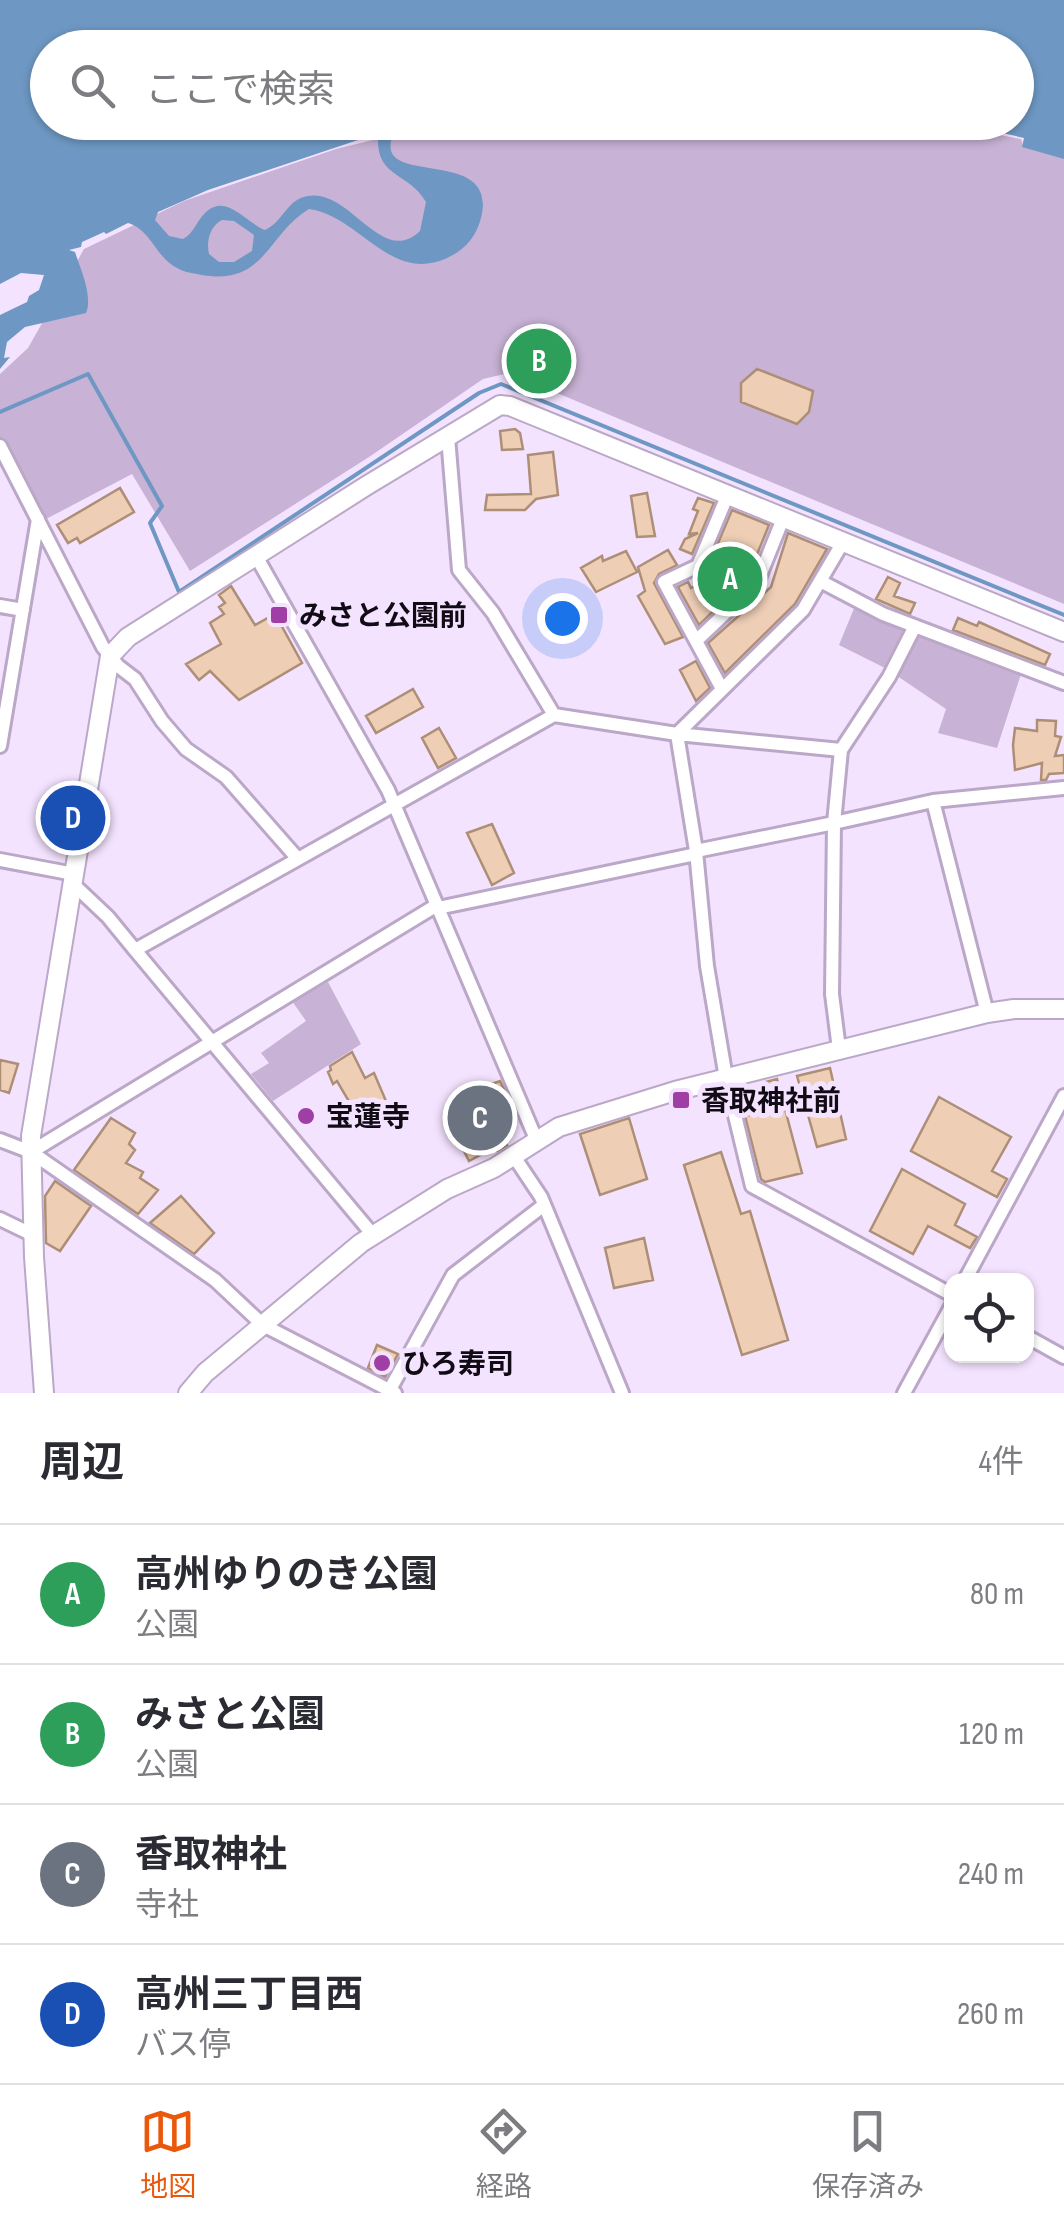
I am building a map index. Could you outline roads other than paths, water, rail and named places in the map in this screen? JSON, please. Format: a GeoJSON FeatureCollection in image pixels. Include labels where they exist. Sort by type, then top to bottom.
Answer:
{"type":"FeatureCollection","features":[{"type":"Feature","properties":{"kind":"street"},"geometry":{"type":"LineString","coordinates":[[44,1393],[32,1236],[31,1136],[110,656],[128,637],[500,405],[784,516],[1064,632]]}},
{"type":"Feature","properties":{"kind":"street"},"geometry":{"type":"LineString","coordinates":[[448,437],[459,570],[493,613],[554,714]]}},
{"type":"Feature","properties":{"kind":"street"},"geometry":{"type":"LineString","coordinates":[[0,446],[110,656],[135,679],[186,749],[226,777],[298,860]]}},
{"type":"Feature","properties":{"kind":"street"},"geometry":{"type":"LineString","coordinates":[[722,689],[664,582],[698,566],[728,494]]}},
{"type":"Feature","properties":{"kind":"street"},"geometry":{"type":"LineString","coordinates":[[696,641],[756,584],[784,516]]}},
{"type":"Feature","properties":{"kind":"street"},"geometry":{"type":"LineString","coordinates":[[0,746],[7,661],[23,610],[38,519]]}},
{"type":"Feature","properties":{"kind":"street"},"geometry":{"type":"LineString","coordinates":[[677,734],[802,610],[843,542]]}},
{"type":"Feature","properties":{"kind":"street"},"geometry":{"type":"LineString","coordinates":[[256,556],[394,804],[536,1140]]}},
{"type":"Feature","properties":{"kind":"street"},"geometry":{"type":"LineString","coordinates":[[822,582],[883,614],[1064,683]]}},
{"type":"Feature","properties":{"kind":"street"},"geometry":{"type":"LineString","coordinates":[[0,606],[23,610]]}},
{"type":"Feature","properties":{"kind":"street"},"geometry":{"type":"LineString","coordinates":[[840,1049],[832,994],[834,822],[841,750],[889,676],[915,626]]}},
{"type":"Feature","properties":{"kind":"street"},"geometry":{"type":"LineString","coordinates":[[135,950],[554,714],[677,734],[841,750]]}},
{"type":"Feature","properties":{"kind":"street"},"geometry":{"type":"LineString","coordinates":[[677,734],[726,1078],[752,1186],[944,1291]]}},
{"type":"Feature","properties":{"kind":"street"},"geometry":{"type":"LineString","coordinates":[[31,1152],[438,906],[933,801],[1064,788]]}},
{"type":"Feature","properties":{"kind":"street"},"geometry":{"type":"LineString","coordinates":[[933,801],[987,1013]]}},
{"type":"Feature","properties":{"kind":"street"},"geometry":{"type":"LineString","coordinates":[[0,860],[73,879],[373,1235]]}},
{"type":"Feature","properties":{"kind":"street"},"geometry":{"type":"LineString","coordinates":[[188,1393],[205,1373],[373,1235],[558,1127],[726,1078],[987,1013],[1014,1008],[1064,1009]]}},
{"type":"Feature","properties":{"kind":"street"},"geometry":{"type":"LineString","coordinates":[[969,1273],[1064,1096]]}},
{"type":"Feature","properties":{"kind":"street"},"geometry":{"type":"LineString","coordinates":[[0,1140],[31,1152],[216,1280],[263,1325],[391,1392],[453,1274],[544,1205]]}},
{"type":"Feature","properties":{"kind":"street"},"geometry":{"type":"LineString","coordinates":[[513,1155],[544,1205],[622,1393]]}},
{"type":"Feature","properties":{"kind":"street"},"geometry":{"type":"LineString","coordinates":[[0,1219],[32,1236]]}},
{"type":"Feature","properties":{"kind":"street"},"geometry":{"type":"LineString","coordinates":[[904,1393],[944,1320]]}},
{"type":"Feature","properties":{"kind":"street"},"geometry":{"type":"LineString","coordinates":[[1034,1340],[1064,1357]]}},
{"type":"Feature","properties":{"kind":"water"},"geometry":{"type":"Polygon","coordinates":[[[0,0],[1064,0],[1064,159],[1022,147],[1024,140],[1034,140],[1034,30],[30,30],[30,140],[358,140],[208,190],[158,212],[155,220],[169,236],[183,239],[205,213],[221,206],[265,230],[290,206],[308,196],[338,203],[379,234],[392,240],[406,240],[420,231],[426,202],[388,168],[382,160],[378,140],[392,140],[391,151],[400,161],[456,173],[472,181],[482,195],[481,218],[473,237],[459,251],[427,264],[392,256],[344,223],[309,209],[295,219],[264,255],[240,273],[194,274],[166,260],[141,230],[128,223],[69,250],[75,252],[85,283],[86,313],[25,327],[7,342],[4,358],[10,357],[0,369],[0,315],[27,302],[39,290],[44,275],[21,273],[0,284],[0,0]],[[222,220],[210,234],[209,254],[219,262],[234,262],[252,251],[254,235],[234,221],[222,220]]]}},
{"type":"Feature","properties":{"kind":"waterway"},"geometry":{"type":"LineString","coordinates":[[0,412],[88,374],[162,506],[150,523],[179,592],[479,393],[501,384],[1064,615]]}},
{"type":"Feature","properties":{"kind":"place","name":"みさと公園"},"geometry":{"type":"Point","coordinates":[539,361]}},
{"type":"Feature","properties":{"kind":"place","name":"高州ゆりのき公園"},"geometry":{"type":"Point","coordinates":[730,579]}},
{"type":"Feature","properties":{"kind":"place","name":"みさと公園前"},"geometry":{"type":"Point","coordinates":[279,615]}},
{"type":"Feature","properties":{"kind":"place","name":"高州三丁目西"},"geometry":{"type":"Point","coordinates":[73,818]}},
{"type":"Feature","properties":{"kind":"place","name":"香取神社前"},"geometry":{"type":"Point","coordinates":[681,1100]}},
{"type":"Feature","properties":{"kind":"place","name":"宝蓮寺"},"geometry":{"type":"Point","coordinates":[306,1116]}},
{"type":"Feature","properties":{"kind":"place","name":"香取神社"},"geometry":{"type":"Point","coordinates":[480,1118]}},
{"type":"Feature","properties":{"kind":"place","name":"ひろ寿司"},"geometry":{"type":"Point","coordinates":[382,1363]}}]}
